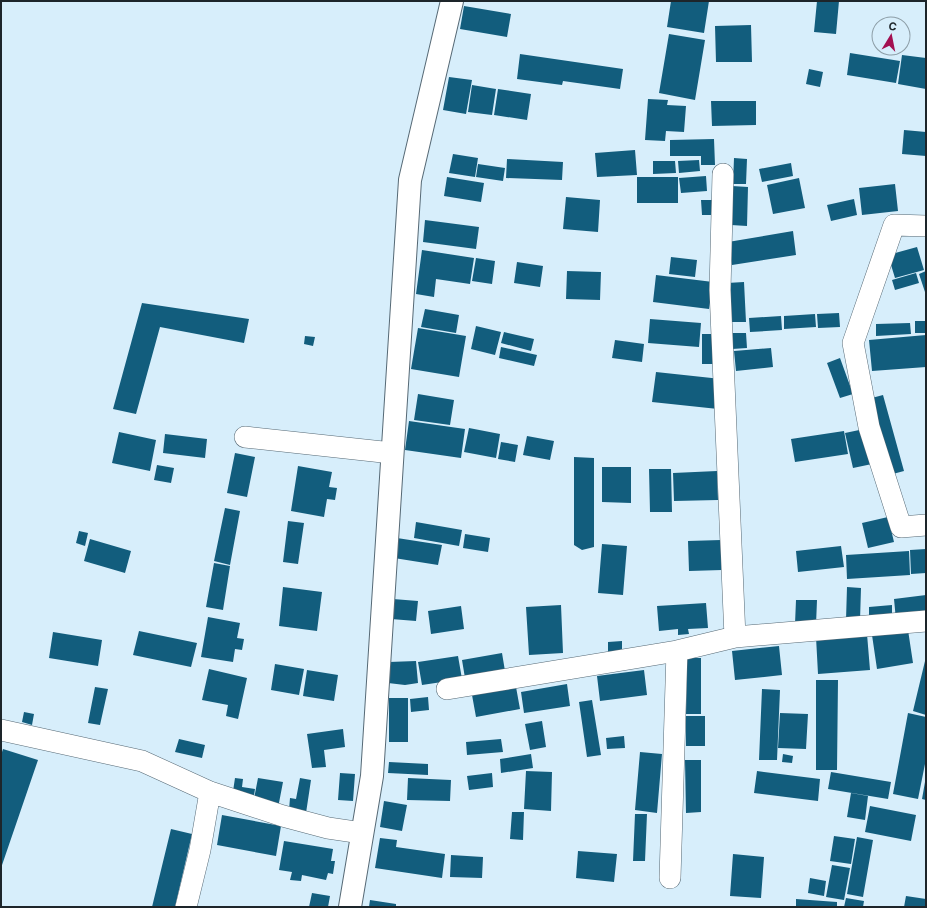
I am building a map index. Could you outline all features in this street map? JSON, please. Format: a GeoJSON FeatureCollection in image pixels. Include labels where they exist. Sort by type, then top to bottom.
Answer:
{"type":"FeatureCollection","features":[{"type":"Feature","properties":{"kind":"street"},"geometry":{"type":"LineString","coordinates":[[350,907],[372,776],[410,180],[452,1]]}},
{"type":"Feature","properties":{"kind":"street"},"geometry":{"type":"LineString","coordinates":[[723,174],[720,290],[734,637]]}},
{"type":"Feature","properties":{"kind":"street"},"geometry":{"type":"LineString","coordinates":[[926,226],[894,225],[852,343],[869,427],[901,527],[926,524]]}},
{"type":"Feature","properties":{"kind":"street"},"geometry":{"type":"LineString","coordinates":[[245,437],[392,454]]}},
{"type":"Feature","properties":{"kind":"street"},"geometry":{"type":"LineString","coordinates":[[447,689],[677,651],[734,637],[926,621]]}},
{"type":"Feature","properties":{"kind":"street"},"geometry":{"type":"LineString","coordinates":[[670,878],[677,651]]}},
{"type":"Feature","properties":{"kind":"street"},"geometry":{"type":"LineString","coordinates":[[1,730],[142,761],[210,792],[283,816],[328,828],[362,833]]}},
{"type":"Feature","properties":{"kind":"street"},"geometry":{"type":"LineString","coordinates":[[186,907],[200,850],[210,792]]}},
{"type":"Feature","properties":{"kind":"building"},"geometry":{"type":"Polygon","coordinates":[[[671,1],[709,1],[704,33],[667,27],[671,1]]]}},
{"type":"Feature","properties":{"kind":"building"},"geometry":{"type":"Polygon","coordinates":[[[817,1],[839,1],[836,34],[814,32],[817,1]]]}},
{"type":"Feature","properties":{"kind":"building"},"geometry":{"type":"Polygon","coordinates":[[[464,6],[511,14],[507,37],[460,29],[464,6]]]}},
{"type":"Feature","properties":{"kind":"building"},"geometry":{"type":"Polygon","coordinates":[[[751,25],[752,62],[716,62],[715,26],[751,25]]]}},
{"type":"Feature","properties":{"kind":"building"},"geometry":{"type":"Polygon","coordinates":[[[669,34],[705,40],[695,100],[659,93],[669,34]]]}},
{"type":"Feature","properties":{"kind":"building"},"geometry":{"type":"Polygon","coordinates":[[[850,53],[900,61],[896,83],[847,75],[850,53]]]}},
{"type":"Feature","properties":{"kind":"building"},"geometry":{"type":"Polygon","coordinates":[[[520,54],[623,69],[620,89],[563,81],[562,85],[517,79],[520,54]]]}},
{"type":"Feature","properties":{"kind":"building"},"geometry":{"type":"Polygon","coordinates":[[[902,56],[926,58],[926,89],[898,84],[902,56]]]}},
{"type":"Feature","properties":{"kind":"building"},"geometry":{"type":"Polygon","coordinates":[[[809,69],[823,72],[820,87],[806,84],[809,69]]]}},
{"type":"Feature","properties":{"kind":"building"},"geometry":{"type":"Polygon","coordinates":[[[449,77],[472,80],[466,114],[443,110],[449,77]]]}},
{"type":"Feature","properties":{"kind":"building"},"geometry":{"type":"Polygon","coordinates":[[[472,85],[496,89],[492,115],[468,112],[472,85]]]}},
{"type":"Feature","properties":{"kind":"building"},"geometry":{"type":"Polygon","coordinates":[[[498,89],[531,94],[527,120],[494,115],[498,89]]]}},
{"type":"Feature","properties":{"kind":"building"},"geometry":{"type":"Polygon","coordinates":[[[648,99],[668,100],[667,105],[686,106],[684,132],[666,131],[665,141],[645,140],[648,99]]]}},
{"type":"Feature","properties":{"kind":"building"},"geometry":{"type":"Polygon","coordinates":[[[711,101],[756,101],[756,125],[712,126],[711,101]]]}},
{"type":"Feature","properties":{"kind":"building"},"geometry":{"type":"Polygon","coordinates":[[[904,130],[926,132],[926,156],[902,154],[904,130]]]}},
{"type":"Feature","properties":{"kind":"building"},"geometry":{"type":"Polygon","coordinates":[[[714,139],[715,165],[701,165],[701,156],[670,156],[670,140],[714,139]]]}},
{"type":"Feature","properties":{"kind":"building"},"geometry":{"type":"Polygon","coordinates":[[[635,150],[637,175],[597,177],[595,153],[635,150]]]}},
{"type":"Feature","properties":{"kind":"building"},"geometry":{"type":"Polygon","coordinates":[[[453,154],[478,158],[475,177],[449,173],[453,154]]]}},
{"type":"Feature","properties":{"kind":"building"},"geometry":{"type":"Polygon","coordinates":[[[734,158],[747,159],[746,184],[733,184],[734,158]]]}},
{"type":"Feature","properties":{"kind":"building"},"geometry":{"type":"Polygon","coordinates":[[[507,159],[563,162],[562,180],[506,178],[507,159]]]}},
{"type":"Feature","properties":{"kind":"building"},"geometry":{"type":"Polygon","coordinates":[[[699,160],[700,171],[679,173],[678,161],[699,160]]]}},
{"type":"Feature","properties":{"kind":"building"},"geometry":{"type":"Polygon","coordinates":[[[653,161],[675,161],[676,173],[653,174],[653,161]]]}},
{"type":"Feature","properties":{"kind":"building"},"geometry":{"type":"Polygon","coordinates":[[[791,163],[793,176],[762,182],[759,169],[791,163]]]}},
{"type":"Feature","properties":{"kind":"building"},"geometry":{"type":"Polygon","coordinates":[[[478,164],[505,168],[503,181],[476,177],[478,164]]]}},
{"type":"Feature","properties":{"kind":"building"},"geometry":{"type":"Polygon","coordinates":[[[706,176],[707,191],[681,193],[679,178],[706,176]]]}},
{"type":"Feature","properties":{"kind":"building"},"geometry":{"type":"Polygon","coordinates":[[[447,177],[484,183],[481,202],[444,196],[447,177]]]}},
{"type":"Feature","properties":{"kind":"building"},"geometry":{"type":"Polygon","coordinates":[[[637,177],[678,177],[678,203],[637,203],[637,177]]]}},
{"type":"Feature","properties":{"kind":"building"},"geometry":{"type":"Polygon","coordinates":[[[799,178],[805,208],[773,214],[767,185],[799,178]]]}},
{"type":"Feature","properties":{"kind":"building"},"geometry":{"type":"Polygon","coordinates":[[[895,184],[898,211],[862,215],[859,188],[895,184]]]}},
{"type":"Feature","properties":{"kind":"building"},"geometry":{"type":"Polygon","coordinates":[[[732,186],[748,187],[747,226],[731,225],[732,186]]]}},
{"type":"Feature","properties":{"kind":"building"},"geometry":{"type":"Polygon","coordinates":[[[566,197],[600,200],[598,232],[563,229],[566,197]]]}},
{"type":"Feature","properties":{"kind":"building"},"geometry":{"type":"Polygon","coordinates":[[[854,199],[857,215],[831,221],[827,205],[854,199]]]}},
{"type":"Feature","properties":{"kind":"building"},"geometry":{"type":"Polygon","coordinates":[[[701,200],[713,200],[714,215],[702,215],[701,200]]]}},
{"type":"Feature","properties":{"kind":"building"},"geometry":{"type":"Polygon","coordinates":[[[425,220],[479,227],[476,249],[423,242],[425,220]]]}},
{"type":"Feature","properties":{"kind":"building"},"geometry":{"type":"Polygon","coordinates":[[[793,231],[796,255],[732,265],[728,242],[793,231]]]}},
{"type":"Feature","properties":{"kind":"building"},"geometry":{"type":"Polygon","coordinates":[[[917,247],[924,270],[895,278],[888,255],[917,247]]]}},
{"type":"Feature","properties":{"kind":"building"},"geometry":{"type":"Polygon","coordinates":[[[422,250],[474,258],[470,284],[436,279],[434,297],[416,294],[422,250]]]}},
{"type":"Feature","properties":{"kind":"building"},"geometry":{"type":"Polygon","coordinates":[[[671,257],[697,260],[695,277],[669,274],[671,257]]]}},
{"type":"Feature","properties":{"kind":"building"},"geometry":{"type":"Polygon","coordinates":[[[476,258],[495,261],[492,284],[472,281],[476,258]]]}},
{"type":"Feature","properties":{"kind":"building"},"geometry":{"type":"Polygon","coordinates":[[[517,262],[543,266],[540,287],[514,283],[517,262]]]}},
{"type":"Feature","properties":{"kind":"building"},"geometry":{"type":"Polygon","coordinates":[[[567,271],[601,272],[600,300],[566,299],[567,271]]]}},
{"type":"Feature","properties":{"kind":"building"},"geometry":{"type":"Polygon","coordinates":[[[926,271],[926,295],[919,274],[926,271]]]}},
{"type":"Feature","properties":{"kind":"building"},"geometry":{"type":"Polygon","coordinates":[[[916,273],[919,283],[895,290],[892,280],[916,273]]]}},
{"type":"Feature","properties":{"kind":"building"},"geometry":{"type":"Polygon","coordinates":[[[656,275],[713,282],[709,309],[653,302],[656,275]]]}},
{"type":"Feature","properties":{"kind":"building"},"geometry":{"type":"Polygon","coordinates":[[[744,282],[746,322],[729,322],[727,283],[744,282]]]}},
{"type":"Feature","properties":{"kind":"building"},"geometry":{"type":"Polygon","coordinates":[[[142,303],[249,319],[244,343],[160,327],[136,414],[113,409],[142,303]]]}},
{"type":"Feature","properties":{"kind":"building"},"geometry":{"type":"Polygon","coordinates":[[[425,309],[459,315],[456,333],[421,327],[425,309]]]}},
{"type":"Feature","properties":{"kind":"building"},"geometry":{"type":"Polygon","coordinates":[[[839,313],[840,327],[818,328],[817,314],[839,313]]]}},
{"type":"Feature","properties":{"kind":"building"},"geometry":{"type":"Polygon","coordinates":[[[815,314],[816,327],[784,329],[784,316],[815,314]]]}},
{"type":"Feature","properties":{"kind":"building"},"geometry":{"type":"Polygon","coordinates":[[[781,316],[782,330],[750,332],[749,318],[781,316]]]}},
{"type":"Feature","properties":{"kind":"building"},"geometry":{"type":"Polygon","coordinates":[[[650,319],[701,323],[699,347],[648,343],[650,319]]]}},
{"type":"Feature","properties":{"kind":"building"},"geometry":{"type":"Polygon","coordinates":[[[915,321],[926,321],[926,333],[915,333],[915,321]]]}},
{"type":"Feature","properties":{"kind":"building"},"geometry":{"type":"Polygon","coordinates":[[[910,323],[911,334],[876,336],[876,324],[910,323]]]}},
{"type":"Feature","properties":{"kind":"building"},"geometry":{"type":"Polygon","coordinates":[[[476,326],[501,332],[495,355],[471,349],[476,326]]]}},
{"type":"Feature","properties":{"kind":"building"},"geometry":{"type":"Polygon","coordinates":[[[418,328],[466,336],[459,377],[411,369],[418,328]]]}},
{"type":"Feature","properties":{"kind":"building"},"geometry":{"type":"Polygon","coordinates":[[[504,332],[534,339],[531,351],[501,343],[504,332]]]}},
{"type":"Feature","properties":{"kind":"building"},"geometry":{"type":"Polygon","coordinates":[[[732,333],[746,333],[747,348],[732,349],[732,333]]]}},
{"type":"Feature","properties":{"kind":"building"},"geometry":{"type":"Polygon","coordinates":[[[702,334],[719,334],[719,364],[702,364],[702,334]]]}},
{"type":"Feature","properties":{"kind":"building"},"geometry":{"type":"Polygon","coordinates":[[[926,335],[926,367],[872,371],[869,340],[926,335]]]}},
{"type":"Feature","properties":{"kind":"building"},"geometry":{"type":"Polygon","coordinates":[[[305,336],[315,337],[313,346],[304,344],[305,336]]]}},
{"type":"Feature","properties":{"kind":"building"},"geometry":{"type":"Polygon","coordinates":[[[615,340],[644,344],[642,362],[612,358],[615,340]]]}},
{"type":"Feature","properties":{"kind":"building"},"geometry":{"type":"Polygon","coordinates":[[[501,347],[537,355],[534,366],[499,358],[501,347]]]}},
{"type":"Feature","properties":{"kind":"building"},"geometry":{"type":"Polygon","coordinates":[[[771,348],[773,367],[736,371],[734,351],[771,348]]]}},
{"type":"Feature","properties":{"kind":"building"},"geometry":{"type":"Polygon","coordinates":[[[840,358],[853,394],[840,398],[827,363],[840,358]]]}},
{"type":"Feature","properties":{"kind":"building"},"geometry":{"type":"Polygon","coordinates":[[[656,372],[721,379],[718,409],[652,402],[656,372]]]}},
{"type":"Feature","properties":{"kind":"building"},"geometry":{"type":"Polygon","coordinates":[[[418,394],[454,400],[450,425],[414,420],[418,394]]]}},
{"type":"Feature","properties":{"kind":"building"},"geometry":{"type":"Polygon","coordinates":[[[883,395],[904,471],[889,475],[868,399],[883,395]]]}},
{"type":"Feature","properties":{"kind":"building"},"geometry":{"type":"Polygon","coordinates":[[[409,421],[465,429],[461,458],[405,450],[409,421]]]}},
{"type":"Feature","properties":{"kind":"building"},"geometry":{"type":"Polygon","coordinates":[[[469,428],[500,434],[496,458],[464,452],[469,428]]]}},
{"type":"Feature","properties":{"kind":"building"},"geometry":{"type":"Polygon","coordinates":[[[864,429],[872,464],[853,468],[845,433],[864,429]]]}},
{"type":"Feature","properties":{"kind":"building"},"geometry":{"type":"Polygon","coordinates":[[[844,431],[848,454],[795,462],[791,439],[844,431]]]}},
{"type":"Feature","properties":{"kind":"building"},"geometry":{"type":"Polygon","coordinates":[[[119,432],[156,440],[150,471],[112,463],[119,432]]]}},
{"type":"Feature","properties":{"kind":"building"},"geometry":{"type":"Polygon","coordinates":[[[165,434],[207,439],[205,458],[163,453],[165,434]]]}},
{"type":"Feature","properties":{"kind":"building"},"geometry":{"type":"Polygon","coordinates":[[[527,436],[554,441],[550,460],[523,455],[527,436]]]}},
{"type":"Feature","properties":{"kind":"building"},"geometry":{"type":"Polygon","coordinates":[[[501,442],[518,445],[515,462],[498,459],[501,442]]]}},
{"type":"Feature","properties":{"kind":"building"},"geometry":{"type":"Polygon","coordinates":[[[235,453],[255,457],[247,497],[227,493],[235,453]]]}},
{"type":"Feature","properties":{"kind":"building"},"geometry":{"type":"Polygon","coordinates":[[[574,457],[594,458],[594,547],[582,550],[574,545],[574,457]]]}},
{"type":"Feature","properties":{"kind":"building"},"geometry":{"type":"Polygon","coordinates":[[[157,465],[174,468],[171,483],[154,480],[157,465]]]}},
{"type":"Feature","properties":{"kind":"building"},"geometry":{"type":"Polygon","coordinates":[[[298,466],[332,472],[329,487],[337,488],[335,500],[327,499],[324,517],[291,511],[298,466]]]}},
{"type":"Feature","properties":{"kind":"building"},"geometry":{"type":"Polygon","coordinates":[[[602,467],[631,467],[631,503],[602,502],[602,467]]]}},
{"type":"Feature","properties":{"kind":"building"},"geometry":{"type":"Polygon","coordinates":[[[649,469],[671,469],[672,512],[650,512],[649,469]]]}},
{"type":"Feature","properties":{"kind":"building"},"geometry":{"type":"Polygon","coordinates":[[[717,471],[718,500],[674,501],[673,473],[717,471]]]}},
{"type":"Feature","properties":{"kind":"building"},"geometry":{"type":"Polygon","coordinates":[[[225,508],[240,511],[230,565],[214,561],[225,508]]]}},
{"type":"Feature","properties":{"kind":"building"},"geometry":{"type":"Polygon","coordinates":[[[888,517],[894,542],[868,548],[862,523],[888,517]]]}},
{"type":"Feature","properties":{"kind":"building"},"geometry":{"type":"Polygon","coordinates":[[[288,521],[304,523],[298,564],[283,562],[288,521]]]}},
{"type":"Feature","properties":{"kind":"building"},"geometry":{"type":"Polygon","coordinates":[[[416,522],[462,530],[459,546],[414,538],[416,522]]]}},
{"type":"Feature","properties":{"kind":"building"},"geometry":{"type":"Polygon","coordinates":[[[79,531],[88,533],[85,546],[76,543],[79,531]]]}},
{"type":"Feature","properties":{"kind":"building"},"geometry":{"type":"Polygon","coordinates":[[[465,534],[490,538],[488,552],[463,548],[465,534]]]}},
{"type":"Feature","properties":{"kind":"building"},"geometry":{"type":"Polygon","coordinates":[[[397,538],[442,545],[438,565],[394,558],[397,538]]]}},
{"type":"Feature","properties":{"kind":"building"},"geometry":{"type":"Polygon","coordinates":[[[90,539],[131,551],[125,573],[84,561],[90,539]]]}},
{"type":"Feature","properties":{"kind":"building"},"geometry":{"type":"Polygon","coordinates":[[[721,540],[722,570],[689,571],[688,541],[721,540]]]}},
{"type":"Feature","properties":{"kind":"building"},"geometry":{"type":"Polygon","coordinates":[[[602,544],[627,546],[623,595],[598,593],[602,544]]]}},
{"type":"Feature","properties":{"kind":"building"},"geometry":{"type":"Polygon","coordinates":[[[841,546],[844,567],[798,572],[796,551],[841,546]]]}},
{"type":"Feature","properties":{"kind":"building"},"geometry":{"type":"Polygon","coordinates":[[[926,549],[926,573],[911,574],[910,550],[926,549]]]}},
{"type":"Feature","properties":{"kind":"building"},"geometry":{"type":"Polygon","coordinates":[[[909,551],[910,575],[847,579],[846,555],[909,551]]]}},
{"type":"Feature","properties":{"kind":"building"},"geometry":{"type":"Polygon","coordinates":[[[214,563],[230,566],[223,610],[206,607],[214,563]]]}},
{"type":"Feature","properties":{"kind":"building"},"geometry":{"type":"Polygon","coordinates":[[[283,587],[322,592],[317,631],[279,626],[283,587]]]}},
{"type":"Feature","properties":{"kind":"building"},"geometry":{"type":"Polygon","coordinates":[[[847,587],[861,588],[860,621],[846,620],[847,587]]]}},
{"type":"Feature","properties":{"kind":"building"},"geometry":{"type":"Polygon","coordinates":[[[926,595],[926,617],[896,620],[894,599],[926,595]]]}},
{"type":"Feature","properties":{"kind":"building"},"geometry":{"type":"Polygon","coordinates":[[[393,599],[418,601],[416,621],[391,619],[393,599]]]}},
{"type":"Feature","properties":{"kind":"building"},"geometry":{"type":"Polygon","coordinates":[[[796,600],[817,600],[816,625],[795,624],[796,600]]]}},
{"type":"Feature","properties":{"kind":"building"},"geometry":{"type":"Polygon","coordinates":[[[706,603],[708,628],[688,629],[689,634],[678,635],[678,629],[659,631],[657,606],[706,603]]]}},
{"type":"Feature","properties":{"kind":"building"},"geometry":{"type":"Polygon","coordinates":[[[561,605],[563,653],[529,655],[526,607],[561,605]]]}},
{"type":"Feature","properties":{"kind":"building"},"geometry":{"type":"Polygon","coordinates":[[[892,605],[892,615],[869,616],[869,607],[892,605]]]}},
{"type":"Feature","properties":{"kind":"building"},"geometry":{"type":"Polygon","coordinates":[[[461,606],[464,629],[431,634],[428,611],[461,606]]]}},
{"type":"Feature","properties":{"kind":"building"},"geometry":{"type":"Polygon","coordinates":[[[208,617],[240,623],[237,638],[244,639],[242,650],[235,649],[233,662],[201,657],[208,617]]]}},
{"type":"Feature","properties":{"kind":"building"},"geometry":{"type":"Polygon","coordinates":[[[908,630],[913,663],[877,669],[872,635],[908,630]]]}},
{"type":"Feature","properties":{"kind":"building"},"geometry":{"type":"Polygon","coordinates":[[[139,631],[197,643],[191,667],[133,655],[139,631]]]}},
{"type":"Feature","properties":{"kind":"building"},"geometry":{"type":"Polygon","coordinates":[[[53,632],[102,640],[98,666],[49,658],[53,632]]]}},
{"type":"Feature","properties":{"kind":"building"},"geometry":{"type":"Polygon","coordinates":[[[867,634],[870,670],[818,674],[816,637],[867,634]]]}},
{"type":"Feature","properties":{"kind":"building"},"geometry":{"type":"Polygon","coordinates":[[[622,641],[622,653],[608,654],[608,642],[622,641]]]}},
{"type":"Feature","properties":{"kind":"building"},"geometry":{"type":"Polygon","coordinates":[[[779,646],[782,675],[735,680],[732,651],[779,646]]]}},
{"type":"Feature","properties":{"kind":"building"},"geometry":{"type":"Polygon","coordinates":[[[502,653],[505,671],[465,678],[462,660],[502,653]]]}},
{"type":"Feature","properties":{"kind":"building"},"geometry":{"type":"Polygon","coordinates":[[[458,656],[462,679],[422,685],[418,662],[458,656]]]}},
{"type":"Feature","properties":{"kind":"building"},"geometry":{"type":"Polygon","coordinates":[[[687,658],[701,658],[701,714],[686,714],[687,658]]]}},
{"type":"Feature","properties":{"kind":"building"},"geometry":{"type":"Polygon","coordinates":[[[416,661],[418,683],[405,685],[388,683],[389,662],[416,661]]]}},
{"type":"Feature","properties":{"kind":"building"},"geometry":{"type":"Polygon","coordinates":[[[926,661],[926,715],[913,711],[926,661]]]}},
{"type":"Feature","properties":{"kind":"building"},"geometry":{"type":"Polygon","coordinates":[[[275,664],[304,669],[299,695],[271,690],[275,664]]]}},
{"type":"Feature","properties":{"kind":"building"},"geometry":{"type":"Polygon","coordinates":[[[209,669],[247,678],[238,719],[226,716],[228,705],[202,700],[209,669]]]}},
{"type":"Feature","properties":{"kind":"building"},"geometry":{"type":"Polygon","coordinates":[[[307,670],[338,675],[334,701],[303,696],[307,670]]]}},
{"type":"Feature","properties":{"kind":"building"},"geometry":{"type":"Polygon","coordinates":[[[644,670],[647,695],[600,701],[597,676],[644,670]]]}},
{"type":"Feature","properties":{"kind":"building"},"geometry":{"type":"Polygon","coordinates":[[[816,680],[838,680],[837,770],[816,770],[816,680]]]}},
{"type":"Feature","properties":{"kind":"building"},"geometry":{"type":"Polygon","coordinates":[[[567,684],[570,706],[524,713],[521,692],[567,684]]]}},
{"type":"Feature","properties":{"kind":"building"},"geometry":{"type":"Polygon","coordinates":[[[95,687],[108,689],[100,725],[88,723],[95,687]]]}},
{"type":"Feature","properties":{"kind":"building"},"geometry":{"type":"Polygon","coordinates":[[[516,687],[520,709],[476,717],[472,695],[516,687]]]}},
{"type":"Feature","properties":{"kind":"building"},"geometry":{"type":"Polygon","coordinates":[[[762,689],[780,690],[777,760],[759,760],[762,689]]]}},
{"type":"Feature","properties":{"kind":"building"},"geometry":{"type":"Polygon","coordinates":[[[428,697],[429,710],[411,712],[410,699],[428,697]]]}},
{"type":"Feature","properties":{"kind":"building"},"geometry":{"type":"Polygon","coordinates":[[[389,698],[408,698],[408,742],[389,742],[389,698]]]}},
{"type":"Feature","properties":{"kind":"building"},"geometry":{"type":"Polygon","coordinates":[[[592,700],[601,755],[587,757],[579,702],[592,700]]]}},
{"type":"Feature","properties":{"kind":"building"},"geometry":{"type":"Polygon","coordinates":[[[24,712],[34,714],[32,725],[22,722],[24,712]]]}},
{"type":"Feature","properties":{"kind":"building"},"geometry":{"type":"Polygon","coordinates":[[[780,713],[808,714],[806,749],[778,748],[780,713]]]}},
{"type":"Feature","properties":{"kind":"building"},"geometry":{"type":"Polygon","coordinates":[[[908,713],[926,717],[926,759],[918,799],[893,794],[908,713]]]}},
{"type":"Feature","properties":{"kind":"building"},"geometry":{"type":"Polygon","coordinates":[[[686,716],[705,716],[705,746],[686,746],[686,716]]]}},
{"type":"Feature","properties":{"kind":"building"},"geometry":{"type":"Polygon","coordinates":[[[542,721],[546,747],[530,750],[525,724],[542,721]]]}},
{"type":"Feature","properties":{"kind":"building"},"geometry":{"type":"Polygon","coordinates":[[[343,729],[345,747],[324,750],[326,767],[312,768],[307,734],[343,729]]]}},
{"type":"Feature","properties":{"kind":"building"},"geometry":{"type":"Polygon","coordinates":[[[624,736],[625,748],[607,749],[606,738],[624,736]]]}},
{"type":"Feature","properties":{"kind":"building"},"geometry":{"type":"Polygon","coordinates":[[[179,739],[205,745],[202,758],[175,752],[179,739]]]}},
{"type":"Feature","properties":{"kind":"building"},"geometry":{"type":"Polygon","coordinates":[[[501,739],[503,752],[467,755],[466,742],[501,739]]]}},
{"type":"Feature","properties":{"kind":"building"},"geometry":{"type":"Polygon","coordinates":[[[3,749],[38,760],[1,868],[1,755],[3,749]]]}},
{"type":"Feature","properties":{"kind":"building"},"geometry":{"type":"Polygon","coordinates":[[[640,752],[662,754],[657,813],[635,810],[640,752]]]}},
{"type":"Feature","properties":{"kind":"building"},"geometry":{"type":"Polygon","coordinates":[[[531,754],[533,768],[501,773],[500,759],[531,754]]]}},
{"type":"Feature","properties":{"kind":"building"},"geometry":{"type":"Polygon","coordinates":[[[783,754],[793,756],[792,763],[782,762],[783,754]]]}},
{"type":"Feature","properties":{"kind":"building"},"geometry":{"type":"Polygon","coordinates":[[[685,760],[701,760],[701,812],[686,813],[685,760]]]}},
{"type":"Feature","properties":{"kind":"building"},"geometry":{"type":"Polygon","coordinates":[[[389,762],[428,764],[428,775],[388,773],[389,762]]]}},
{"type":"Feature","properties":{"kind":"building"},"geometry":{"type":"Polygon","coordinates":[[[526,771],[552,772],[551,811],[524,809],[526,771]]]}},
{"type":"Feature","properties":{"kind":"building"},"geometry":{"type":"Polygon","coordinates":[[[757,771],[820,779],[818,801],[754,793],[757,771]]]}},
{"type":"Feature","properties":{"kind":"building"},"geometry":{"type":"Polygon","coordinates":[[[831,772],[891,782],[888,799],[828,789],[831,772]]]}},
{"type":"Feature","properties":{"kind":"building"},"geometry":{"type":"Polygon","coordinates":[[[340,773],[355,774],[353,801],[338,800],[340,773]]]}},
{"type":"Feature","properties":{"kind":"building"},"geometry":{"type":"Polygon","coordinates":[[[492,773],[493,787],[469,790],[467,776],[492,773]]]}},
{"type":"Feature","properties":{"kind":"building"},"geometry":{"type":"Polygon","coordinates":[[[235,778],[243,779],[242,787],[255,789],[253,802],[232,798],[235,778]]]}},
{"type":"Feature","properties":{"kind":"building"},"geometry":{"type":"Polygon","coordinates":[[[258,778],[283,782],[278,808],[253,804],[258,778]]]}},
{"type":"Feature","properties":{"kind":"building"},"geometry":{"type":"Polygon","coordinates":[[[300,778],[311,780],[306,813],[289,810],[290,798],[296,799],[300,778]]]}},
{"type":"Feature","properties":{"kind":"building"},"geometry":{"type":"Polygon","coordinates":[[[408,778],[451,780],[450,801],[407,800],[408,778]]]}},
{"type":"Feature","properties":{"kind":"building"},"geometry":{"type":"Polygon","coordinates":[[[926,782],[926,800],[922,799],[926,782]]]}},
{"type":"Feature","properties":{"kind":"building"},"geometry":{"type":"Polygon","coordinates":[[[851,793],[868,796],[865,820],[847,817],[851,793]]]}},
{"type":"Feature","properties":{"kind":"building"},"geometry":{"type":"Polygon","coordinates":[[[384,801],[407,805],[402,831],[380,827],[384,801]]]}},
{"type":"Feature","properties":{"kind":"building"},"geometry":{"type":"Polygon","coordinates":[[[870,806],[916,815],[911,841],[865,832],[870,806]]]}},
{"type":"Feature","properties":{"kind":"building"},"geometry":{"type":"Polygon","coordinates":[[[512,812],[524,812],[523,840],[510,839],[512,812]]]}},
{"type":"Feature","properties":{"kind":"building"},"geometry":{"type":"Polygon","coordinates":[[[635,814],[647,814],[645,861],[633,861],[635,814]]]}},
{"type":"Feature","properties":{"kind":"building"},"geometry":{"type":"Polygon","coordinates":[[[222,815],[281,826],[276,856],[217,845],[222,815]]]}},
{"type":"Feature","properties":{"kind":"building"},"geometry":{"type":"Polygon","coordinates":[[[171,829],[192,834],[175,907],[152,907],[171,829]]]}},
{"type":"Feature","properties":{"kind":"building"},"geometry":{"type":"Polygon","coordinates":[[[834,836],[855,839],[851,864],[830,861],[834,836]]]}},
{"type":"Feature","properties":{"kind":"building"},"geometry":{"type":"Polygon","coordinates":[[[857,837],[873,840],[863,897],[847,894],[857,837]]]}},
{"type":"Feature","properties":{"kind":"building"},"geometry":{"type":"Polygon","coordinates":[[[380,838],[397,840],[396,847],[445,854],[442,878],[375,868],[380,838]]]}},
{"type":"Feature","properties":{"kind":"building"},"geometry":{"type":"Polygon","coordinates":[[[284,841],[333,849],[331,861],[335,861],[333,874],[328,873],[326,880],[302,875],[301,881],[290,880],[292,872],[279,870],[284,841]]]}},
{"type":"Feature","properties":{"kind":"building"},"geometry":{"type":"Polygon","coordinates":[[[578,851],[617,854],[614,882],[576,878],[578,851]]]}},
{"type":"Feature","properties":{"kind":"building"},"geometry":{"type":"Polygon","coordinates":[[[733,854],[764,857],[761,898],[730,896],[733,854]]]}},
{"type":"Feature","properties":{"kind":"building"},"geometry":{"type":"Polygon","coordinates":[[[451,855],[483,857],[482,878],[450,877],[451,855]]]}},
{"type":"Feature","properties":{"kind":"building"},"geometry":{"type":"Polygon","coordinates":[[[832,865],[850,868],[844,900],[826,897],[832,865]]]}},
{"type":"Feature","properties":{"kind":"building"},"geometry":{"type":"Polygon","coordinates":[[[810,878],[826,881],[824,896],[808,893],[810,878]]]}},
{"type":"Feature","properties":{"kind":"building"},"geometry":{"type":"Polygon","coordinates":[[[312,893],[330,896],[328,907],[309,907],[312,893]]]}},
{"type":"Feature","properties":{"kind":"building"},"geometry":{"type":"Polygon","coordinates":[[[906,896],[926,899],[926,907],[904,907],[906,896]]]}},
{"type":"Feature","properties":{"kind":"building"},"geometry":{"type":"Polygon","coordinates":[[[846,898],[864,901],[863,907],[844,907],[846,898]]]}},
{"type":"Feature","properties":{"kind":"building"},"geometry":{"type":"Polygon","coordinates":[[[796,899],[837,902],[837,907],[796,907],[796,899]]]}},
{"type":"Feature","properties":{"kind":"building"},"geometry":{"type":"Polygon","coordinates":[[[370,900],[396,904],[396,907],[369,907],[370,900]]]}}]}
